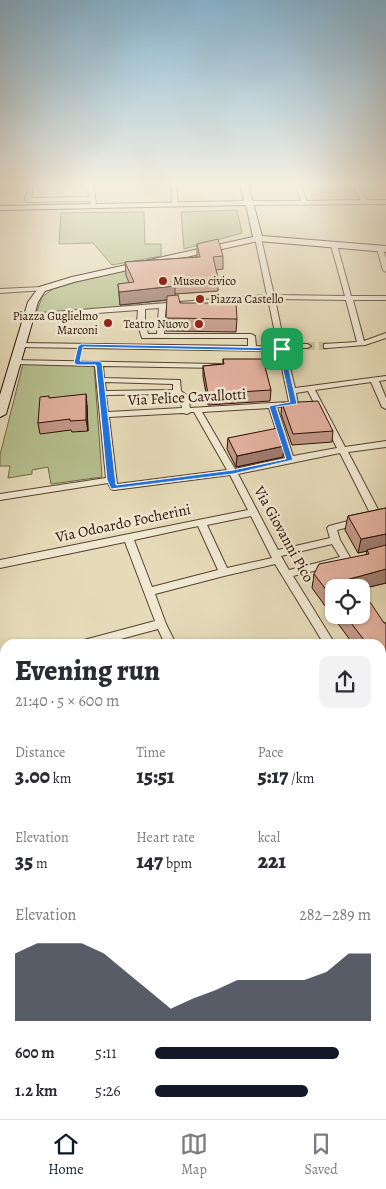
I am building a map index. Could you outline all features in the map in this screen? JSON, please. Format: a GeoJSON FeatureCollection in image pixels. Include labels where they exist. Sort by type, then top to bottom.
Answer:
{"type":"FeatureCollection","features":[{"type":"Feature","properties":{"kind":"main road"},"geometry":{"type":"LineString","coordinates":[[0,414],[5,381],[15,362],[33,302],[42,290],[72,280],[258,238],[383,249]]}},
{"type":"Feature","properties":{"kind":"street"},"geometry":{"type":"LineString","coordinates":[[258,238],[291,391],[311,390],[386,378]]}},
{"type":"Feature","properties":{"kind":"street"},"geometry":{"type":"LineString","coordinates":[[334,245],[362,343]]}},
{"type":"Feature","properties":{"kind":"street"},"geometry":{"type":"LineString","coordinates":[[383,249],[386,270]]}},
{"type":"Feature","properties":{"kind":"street"},"geometry":{"type":"LineString","coordinates":[[4,290],[42,290]]}},
{"type":"Feature","properties":{"kind":"street"},"geometry":{"type":"LineString","coordinates":[[29,316],[271,297],[386,298]]}},
{"type":"Feature","properties":{"kind":"street"},"geometry":{"type":"LineString","coordinates":[[160,336],[163,305]]}},
{"type":"Feature","properties":{"kind":"street"},"geometry":{"type":"LineString","coordinates":[[142,307],[141,322],[145,336],[251,336],[252,348]]}},
{"type":"Feature","properties":{"kind":"street"},"geometry":{"type":"LineString","coordinates":[[327,346],[362,343],[377,340],[386,335]]}},
{"type":"Feature","properties":{"kind":"street"},"geometry":{"type":"LineString","coordinates":[[20,345],[252,348],[307,346]]}},
{"type":"Feature","properties":{"kind":"street"},"geometry":{"type":"LineString","coordinates":[[77,363],[81,346]]}},
{"type":"Feature","properties":{"kind":"street"},"geometry":{"type":"LineString","coordinates":[[15,362],[226,366]]}},
{"type":"Feature","properties":{"kind":"street"},"geometry":{"type":"LineString","coordinates":[[99,363],[111,480],[114,488],[233,472],[344,450],[386,444]]}},
{"type":"Feature","properties":{"kind":"street"},"geometry":{"type":"LineString","coordinates":[[244,366],[286,366]]}},
{"type":"Feature","properties":{"kind":"street"},"geometry":{"type":"LineString","coordinates":[[101,380],[177,382],[177,392]]}},
{"type":"Feature","properties":{"kind":"street"},"geometry":{"type":"LineString","coordinates":[[374,380],[386,407]]}},
{"type":"Feature","properties":{"kind":"street"},"geometry":{"type":"LineString","coordinates":[[286,574],[350,559],[335,540],[332,528],[377,517],[344,450],[311,390]]}},
{"type":"Feature","properties":{"kind":"street","name":"Via Felice Cavallotti"},"geometry":{"type":"LineString","coordinates":[[104,415],[187,412],[294,404],[291,391]]}},
{"type":"Feature","properties":{"kind":"street"},"geometry":{"type":"LineString","coordinates":[[102,392],[177,392],[184,396],[187,412]]}},
{"type":"Feature","properties":{"kind":"street"},"geometry":{"type":"LineString","coordinates":[[272,406],[277,435],[285,447],[290,460]]}},
{"type":"Feature","properties":{"kind":"street","name":"Via Giovanni Pico"},"geometry":{"type":"LineString","coordinates":[[197,411],[222,446],[252,512],[276,557],[327,639]]}},
{"type":"Feature","properties":{"kind":"street"},"geometry":{"type":"LineString","coordinates":[[0,497],[111,480]]}},
{"type":"Feature","properties":{"kind":"street","name":"Via Odoardo Focherini"},"geometry":{"type":"LineString","coordinates":[[0,564],[252,512]]}},
{"type":"Feature","properties":{"kind":"street"},"geometry":{"type":"LineString","coordinates":[[201,523],[224,572]]}},
{"type":"Feature","properties":{"kind":"street"},"geometry":{"type":"LineString","coordinates":[[128,537],[168,639]]}},
{"type":"Feature","properties":{"kind":"street"},"geometry":{"type":"LineString","coordinates":[[149,592],[335,540]]}},
{"type":"Feature","properties":{"kind":"street"},"geometry":{"type":"LineString","coordinates":[[103,639],[161,624]]}},
{"type":"Feature","properties":{"kind":"green space"},"geometry":{"type":"Polygon","coordinates":[[[60,236],[145,236],[145,244],[161,244],[161,256],[112,265],[93,243],[59,244],[60,236]]]}},
{"type":"Feature","properties":{"kind":"green space"},"geometry":{"type":"Polygon","coordinates":[[[183,236],[230,236],[184,249],[183,236]]]}},
{"type":"Feature","properties":{"kind":"green space"},"geometry":{"type":"Polygon","coordinates":[[[216,248],[223,269],[213,270],[218,291],[174,294],[178,304],[36,314],[42,297],[57,286],[216,248]]]}},
{"type":"Feature","properties":{"kind":"green space"},"geometry":{"type":"Polygon","coordinates":[[[23,364],[94,365],[102,477],[51,484],[48,467],[32,470],[32,474],[8,478],[10,466],[0,466],[0,455],[23,364]]]}},
{"type":"Feature","properties":{"kind":"building"},"geometry":{"type":"Polygon","coordinates":[[[218,239],[223,256],[213,257],[218,278],[173,281],[175,286],[119,292],[118,284],[134,282],[125,262],[200,257],[197,244],[218,239]]]}},
{"type":"Feature","properties":{"kind":"building","name":"Piazza Castello"},"geometry":{"type":"Polygon","coordinates":[[[178,295],[180,303],[236,303],[237,319],[166,318],[167,296],[178,295]]]}},
{"type":"Feature","properties":{"kind":"building"},"geometry":{"type":"Polygon","coordinates":[[[223,359],[263,359],[271,390],[208,394],[203,366],[224,364],[223,359]]]}},
{"type":"Feature","properties":{"kind":"building"},"geometry":{"type":"Polygon","coordinates":[[[86,394],[86,420],[70,421],[70,419],[38,423],[40,397],[49,396],[49,398],[86,394]]]}},
{"type":"Feature","properties":{"kind":"building"},"geometry":{"type":"Polygon","coordinates":[[[318,401],[333,431],[293,434],[282,403],[318,401]]]}},
{"type":"Feature","properties":{"kind":"building"},"geometry":{"type":"Polygon","coordinates":[[[278,428],[284,446],[237,456],[228,438],[278,428]]]}},
{"type":"Feature","properties":{"kind":"building"},"geometry":{"type":"Polygon","coordinates":[[[386,508],[386,534],[361,539],[348,516],[386,508]]]}},
{"type":"Feature","properties":{"kind":"building"},"geometry":{"type":"Polygon","coordinates":[[[386,545],[386,569],[350,579],[325,579],[325,588],[314,574],[319,564],[369,554],[367,550],[386,545]]]}},
{"type":"Feature","properties":{"kind":"building"},"geometry":{"type":"Polygon","coordinates":[[[370,602],[384,623],[386,623],[386,639],[363,639],[352,624],[370,624],[370,602]]]}},
{"type":"Feature","properties":{"kind":"tunnel"},"geometry":{"type":"LineString","coordinates":[[307,346],[327,346]]}},
{"type":"Feature","properties":{"kind":"place","name":"Museo civico"},"geometry":{"type":"Point","coordinates":[163,281]}},
{"type":"Feature","properties":{"kind":"place","name":"Piazza Castello"},"geometry":{"type":"Point","coordinates":[200,299]}},
{"type":"Feature","properties":{"kind":"place","name":"Piazza Guglielmo Marconi"},"geometry":{"type":"Point","coordinates":[108,323]}},
{"type":"Feature","properties":{"kind":"place","name":"Teatro Nuovo"},"geometry":{"type":"Point","coordinates":[199,324]}},
{"type":"Feature","properties":{"kind":"route"},"geometry":{"type":"LineString","coordinates":[[81,346],[282,349],[294,404],[272,406],[290,460],[233,472],[114,488],[111,480],[99,363],[77,363],[81,346]]}}]}
